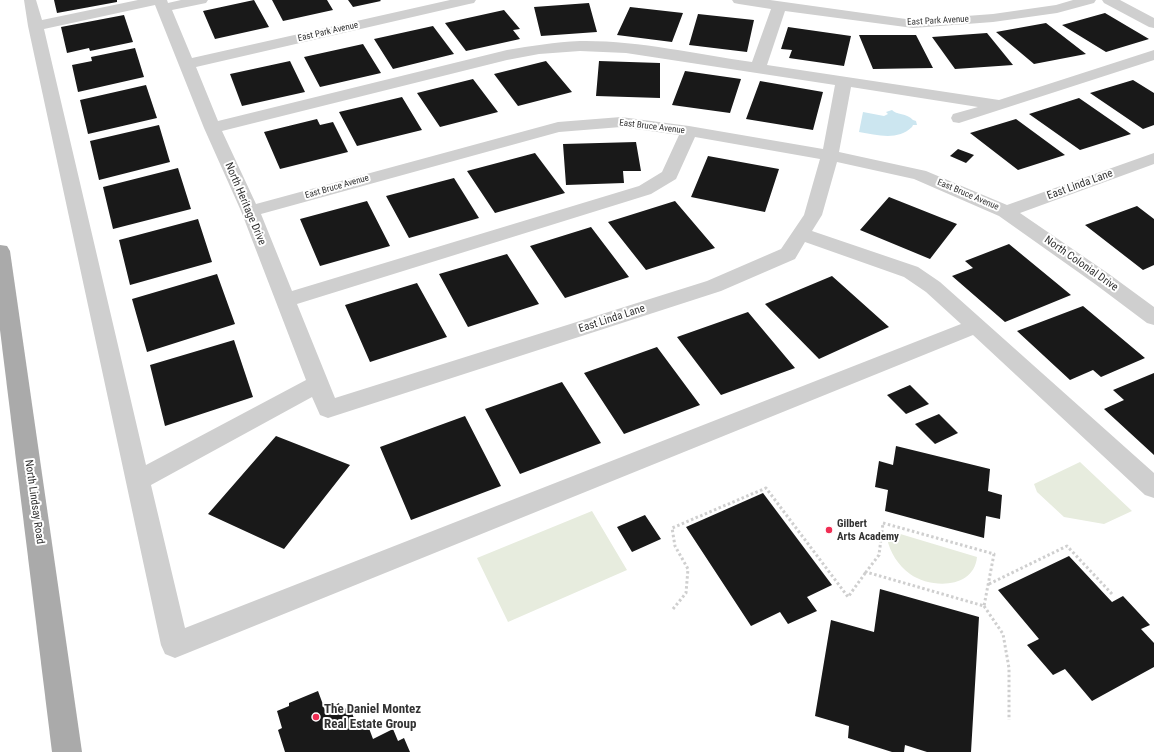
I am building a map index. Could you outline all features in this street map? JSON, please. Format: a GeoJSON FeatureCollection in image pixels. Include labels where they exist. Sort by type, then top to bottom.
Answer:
{"type":"FeatureCollection","features":[{"type":"Feature","properties":{"kind":"main road","name":"North Lindsay Road"},"geometry":{"type":"LineString","coordinates":[[0,251],[67,752]]}},
{"type":"Feature","properties":{"kind":"street"},"geometry":{"type":"LineString","coordinates":[[35,26],[160,3],[201,0]]}},
{"type":"Feature","properties":{"kind":"street","name":"East Park Avenue"},"geometry":{"type":"LineString","coordinates":[[187,64],[470,0]]}},
{"type":"Feature","properties":{"kind":"street","name":"East Park Avenue"},"geometry":{"type":"LineString","coordinates":[[739,0],[913,24],[993,18],[1057,9],[1089,0]]}},
{"type":"Feature","properties":{"kind":"street"},"geometry":{"type":"LineString","coordinates":[[1109,0],[1154,24]]}},
{"type":"Feature","properties":{"kind":"street"},"geometry":{"type":"LineString","coordinates":[[30,1],[175,645],[976,326]]}},
{"type":"Feature","properties":{"kind":"street","name":"North Heritage Drive"},"geometry":{"type":"LineString","coordinates":[[160,3],[187,64],[212,128],[250,211],[328,409]]}},
{"type":"Feature","properties":{"kind":"street"},"geometry":{"type":"LineString","coordinates":[[758,67],[779,6]]}},
{"type":"Feature","properties":{"kind":"street"},"geometry":{"type":"LineString","coordinates":[[212,128],[507,55],[539,49],[580,46],[626,48],[1000,105]]}},
{"type":"Feature","properties":{"kind":"street"},"geometry":{"type":"LineString","coordinates":[[959,118],[1154,55]]}},
{"type":"Feature","properties":{"kind":"street","name":"East Linda Lane"},"geometry":{"type":"LineString","coordinates":[[328,409],[714,286],[788,254],[813,215],[830,155],[844,81]]}},
{"type":"Feature","properties":{"kind":"street","name":"East Bruce Avenue"},"geometry":{"type":"LineString","coordinates":[[250,211],[558,127],[621,122],[689,131],[830,155],[920,174],[1006,212]]}},
{"type":"Feature","properties":{"kind":"street"},"geometry":{"type":"LineString","coordinates":[[285,300],[645,190],[670,174],[689,131]]}},
{"type":"Feature","properties":{"kind":"street","name":"East Linda Lane"},"geometry":{"type":"LineString","coordinates":[[1006,212],[1154,158]]}},
{"type":"Feature","properties":{"kind":"street","name":"North Colonial Drive"},"geometry":{"type":"LineString","coordinates":[[1006,212],[1145,300],[1154,318]]}},
{"type":"Feature","properties":{"kind":"street"},"geometry":{"type":"LineString","coordinates":[[801,234],[911,272],[933,287],[1154,488]]}},
{"type":"Feature","properties":{"kind":"street"},"geometry":{"type":"LineString","coordinates":[[138,481],[318,384]]}},
{"type":"Feature","properties":{"kind":"path"},"geometry":{"type":"LineString","coordinates":[[672,609],[686,593],[688,569],[675,546],[672,528],[766,488],[848,596],[879,555],[883,523],[994,554],[984,606]]}},
{"type":"Feature","properties":{"kind":"path"},"geometry":{"type":"LineString","coordinates":[[988,585],[1067,546],[1113,595]]}},
{"type":"Feature","properties":{"kind":"path"},"geometry":{"type":"LineString","coordinates":[[866,572],[984,606],[1003,634],[1009,668],[1009,720]]}},
{"type":"Feature","properties":{"kind":"shaded area"},"geometry":{"type":"Polygon","coordinates":[[[1080,462],[1132,511],[1104,524],[1064,517],[1037,492],[1034,484],[1080,462]]]}},
{"type":"Feature","properties":{"kind":"shaded area"},"geometry":{"type":"Polygon","coordinates":[[[592,511],[627,570],[508,622],[477,558],[592,511]]]}},
{"type":"Feature","properties":{"kind":"shaded area"},"geometry":{"type":"Polygon","coordinates":[[[897,533],[977,557],[974,568],[968,575],[960,580],[950,583],[940,584],[919,579],[910,574],[898,563],[892,554],[887,538],[896,540],[897,533]]]}},
{"type":"Feature","properties":{"kind":"water"},"geometry":{"type":"Polygon","coordinates":[[[892,110],[896,113],[908,116],[916,121],[917,125],[913,125],[906,131],[894,136],[859,132],[863,112],[884,116],[888,114],[886,112],[892,110]]]}},
{"type":"Feature","properties":{"kind":"building"},"geometry":{"type":"Polygon","coordinates":[[[54,0],[117,0],[117,2],[57,13],[54,0]]]}},
{"type":"Feature","properties":{"kind":"building"},"geometry":{"type":"Polygon","coordinates":[[[254,0],[269,27],[215,39],[203,11],[254,0]]]}},
{"type":"Feature","properties":{"kind":"building"},"geometry":{"type":"Polygon","coordinates":[[[272,0],[327,0],[333,10],[283,21],[272,0]]]}},
{"type":"Feature","properties":{"kind":"building"},"geometry":{"type":"Polygon","coordinates":[[[348,0],[380,0],[381,1],[353,7],[348,0]]]}},
{"type":"Feature","properties":{"kind":"building"},"geometry":{"type":"Polygon","coordinates":[[[589,3],[597,32],[541,36],[534,7],[589,3]]]}},
{"type":"Feature","properties":{"kind":"building"},"geometry":{"type":"Polygon","coordinates":[[[630,7],[683,13],[672,42],[617,35],[630,7]]]}},
{"type":"Feature","properties":{"kind":"building"},"geometry":{"type":"Polygon","coordinates":[[[504,10],[520,29],[513,30],[520,39],[466,51],[445,23],[504,10]]]}},
{"type":"Feature","properties":{"kind":"building"},"geometry":{"type":"Polygon","coordinates":[[[1105,13],[1149,39],[1106,52],[1062,25],[1105,13]]]}},
{"type":"Feature","properties":{"kind":"building"},"geometry":{"type":"Polygon","coordinates":[[[698,14],[754,20],[747,52],[689,45],[698,14]]]}},
{"type":"Feature","properties":{"kind":"building"},"geometry":{"type":"Polygon","coordinates":[[[124,15],[133,42],[90,51],[89,48],[67,53],[61,27],[124,15]]]}},
{"type":"Feature","properties":{"kind":"building"},"geometry":{"type":"Polygon","coordinates":[[[1046,23],[1086,54],[1034,64],[996,32],[1046,23]]]}},
{"type":"Feature","properties":{"kind":"building"},"geometry":{"type":"Polygon","coordinates":[[[433,26],[454,54],[393,69],[374,39],[433,26]]]}},
{"type":"Feature","properties":{"kind":"building"},"geometry":{"type":"Polygon","coordinates":[[[788,27],[851,36],[844,66],[789,58],[792,50],[781,49],[788,27]]]}},
{"type":"Feature","properties":{"kind":"building"},"geometry":{"type":"Polygon","coordinates":[[[987,33],[1013,65],[955,69],[932,37],[987,33]]]}},
{"type":"Feature","properties":{"kind":"building"},"geometry":{"type":"Polygon","coordinates":[[[859,35],[916,35],[933,68],[873,69],[859,35]]]}},
{"type":"Feature","properties":{"kind":"building"},"geometry":{"type":"Polygon","coordinates":[[[363,44],[381,73],[320,87],[304,57],[363,44]]]}},
{"type":"Feature","properties":{"kind":"building"},"geometry":{"type":"Polygon","coordinates":[[[135,48],[144,77],[78,92],[72,65],[92,61],[91,57],[135,48]]]}},
{"type":"Feature","properties":{"kind":"building"},"geometry":{"type":"Polygon","coordinates":[[[290,61],[305,92],[242,106],[230,74],[290,61]]]}},
{"type":"Feature","properties":{"kind":"building"},"geometry":{"type":"Polygon","coordinates":[[[546,61],[572,92],[518,106],[494,74],[546,61]]]}},
{"type":"Feature","properties":{"kind":"building"},"geometry":{"type":"Polygon","coordinates":[[[599,61],[660,63],[660,98],[596,96],[599,61]]]}},
{"type":"Feature","properties":{"kind":"building"},"geometry":{"type":"Polygon","coordinates":[[[685,71],[741,79],[730,113],[672,105],[685,71]]]}},
{"type":"Feature","properties":{"kind":"building"},"geometry":{"type":"Polygon","coordinates":[[[473,79],[498,112],[440,127],[417,93],[473,79]]]}},
{"type":"Feature","properties":{"kind":"building"},"geometry":{"type":"Polygon","coordinates":[[[1133,80],[1154,93],[1154,125],[1143,129],[1090,93],[1133,80]]]}},
{"type":"Feature","properties":{"kind":"building"},"geometry":{"type":"Polygon","coordinates":[[[760,81],[823,92],[813,130],[746,119],[760,81]]]}},
{"type":"Feature","properties":{"kind":"building"},"geometry":{"type":"Polygon","coordinates":[[[146,85],[157,118],[88,134],[80,100],[146,85]]]}},
{"type":"Feature","properties":{"kind":"building"},"geometry":{"type":"Polygon","coordinates":[[[402,97],[422,130],[357,146],[339,112],[402,97]]]}},
{"type":"Feature","properties":{"kind":"building"},"geometry":{"type":"Polygon","coordinates":[[[1079,98],[1131,134],[1080,150],[1029,114],[1079,98]]]}},
{"type":"Feature","properties":{"kind":"building"},"geometry":{"type":"Polygon","coordinates":[[[317,119],[320,125],[333,122],[348,152],[280,169],[264,132],[317,119]]]}},
{"type":"Feature","properties":{"kind":"building"},"geometry":{"type":"Polygon","coordinates":[[[1016,119],[1065,155],[1018,170],[970,133],[1016,119]]]}},
{"type":"Feature","properties":{"kind":"building"},"geometry":{"type":"Polygon","coordinates":[[[159,125],[170,162],[99,180],[90,141],[159,125]]]}},
{"type":"Feature","properties":{"kind":"building"},"geometry":{"type":"Polygon","coordinates":[[[636,142],[641,171],[623,171],[624,183],[566,185],[563,144],[636,142]]]}},
{"type":"Feature","properties":{"kind":"building"},"geometry":{"type":"Polygon","coordinates":[[[958,149],[974,155],[966,163],[950,156],[958,149]]]}},
{"type":"Feature","properties":{"kind":"building"},"geometry":{"type":"Polygon","coordinates":[[[535,153],[565,193],[495,213],[467,171],[535,153]]]}},
{"type":"Feature","properties":{"kind":"building"},"geometry":{"type":"Polygon","coordinates":[[[708,156],[779,169],[765,212],[691,197],[708,156]]]}},
{"type":"Feature","properties":{"kind":"building"},"geometry":{"type":"Polygon","coordinates":[[[178,168],[191,209],[113,229],[103,187],[178,168]]]}},
{"type":"Feature","properties":{"kind":"building"},"geometry":{"type":"Polygon","coordinates":[[[454,178],[479,218],[409,238],[386,196],[454,178]]]}},
{"type":"Feature","properties":{"kind":"building"},"geometry":{"type":"Polygon","coordinates":[[[889,197],[957,224],[930,259],[860,230],[889,197]]]}},
{"type":"Feature","properties":{"kind":"building"},"geometry":{"type":"Polygon","coordinates":[[[367,201],[390,246],[320,266],[300,219],[367,201]]]}},
{"type":"Feature","properties":{"kind":"building"},"geometry":{"type":"Polygon","coordinates":[[[675,201],[715,248],[646,270],[608,222],[675,201]]]}},
{"type":"Feature","properties":{"kind":"building"},"geometry":{"type":"Polygon","coordinates":[[[1137,206],[1154,219],[1154,265],[1143,270],[1085,225],[1137,206]]]}},
{"type":"Feature","properties":{"kind":"building"},"geometry":{"type":"Polygon","coordinates":[[[198,219],[212,262],[130,285],[119,240],[198,219]]]}},
{"type":"Feature","properties":{"kind":"building"},"geometry":{"type":"Polygon","coordinates":[[[591,227],[629,277],[565,298],[530,246],[591,227]]]}},
{"type":"Feature","properties":{"kind":"building"},"geometry":{"type":"Polygon","coordinates":[[[1009,244],[1071,295],[1005,322],[952,276],[973,268],[965,261],[1009,244]]]}},
{"type":"Feature","properties":{"kind":"building"},"geometry":{"type":"Polygon","coordinates":[[[507,254],[539,304],[468,327],[439,274],[507,254]]]}},
{"type":"Feature","properties":{"kind":"building"},"geometry":{"type":"Polygon","coordinates":[[[217,274],[235,324],[147,352],[132,299],[217,274]]]}},
{"type":"Feature","properties":{"kind":"building"},"geometry":{"type":"Polygon","coordinates":[[[832,276],[889,327],[819,359],[765,304],[832,276]]]}},
{"type":"Feature","properties":{"kind":"building"},"geometry":{"type":"Polygon","coordinates":[[[417,283],[447,337],[370,362],[345,305],[417,283]]]}},
{"type":"Feature","properties":{"kind":"building"},"geometry":{"type":"Polygon","coordinates":[[[1083,306],[1145,358],[1101,377],[1093,370],[1070,380],[1017,331],[1083,306]]]}},
{"type":"Feature","properties":{"kind":"building"},"geometry":{"type":"Polygon","coordinates":[[[748,312],[795,368],[721,395],[677,337],[748,312]]]}},
{"type":"Feature","properties":{"kind":"building"},"geometry":{"type":"Polygon","coordinates":[[[234,340],[253,397],[165,426],[150,365],[234,340]]]}},
{"type":"Feature","properties":{"kind":"building"},"geometry":{"type":"Polygon","coordinates":[[[657,347],[700,405],[624,434],[584,373],[657,347]]]}},
{"type":"Feature","properties":{"kind":"building"},"geometry":{"type":"Polygon","coordinates":[[[1154,373],[1154,455],[1104,409],[1124,400],[1113,390],[1154,373]]]}},
{"type":"Feature","properties":{"kind":"building"},"geometry":{"type":"Polygon","coordinates":[[[562,382],[601,443],[520,474],[485,409],[562,382]]]}},
{"type":"Feature","properties":{"kind":"building"},"geometry":{"type":"Polygon","coordinates":[[[910,385],[929,404],[906,414],[887,395],[910,385]]]}},
{"type":"Feature","properties":{"kind":"building"},"geometry":{"type":"Polygon","coordinates":[[[939,414],[958,433],[935,444],[915,424],[939,414]]]}},
{"type":"Feature","properties":{"kind":"building"},"geometry":{"type":"Polygon","coordinates":[[[465,416],[501,486],[411,520],[380,447],[465,416]]]}},
{"type":"Feature","properties":{"kind":"building"},"geometry":{"type":"Polygon","coordinates":[[[276,436],[350,465],[284,549],[208,514],[276,436]]]}},
{"type":"Feature","properties":{"kind":"building"},"geometry":{"type":"Polygon","coordinates":[[[896,446],[990,469],[988,491],[1002,495],[1000,519],[986,516],[984,538],[885,511],[888,490],[875,487],[879,461],[893,465],[896,446]]]}},
{"type":"Feature","properties":{"kind":"building"},"geometry":{"type":"Polygon","coordinates":[[[763,493],[832,585],[807,597],[817,611],[788,624],[780,612],[751,626],[686,527],[763,493]]]}},
{"type":"Feature","properties":{"kind":"building"},"geometry":{"type":"Polygon","coordinates":[[[645,515],[661,539],[632,552],[617,527],[645,515]]]}},
{"type":"Feature","properties":{"kind":"building"},"geometry":{"type":"Polygon","coordinates":[[[1069,556],[1112,602],[1123,596],[1150,625],[1141,629],[1154,643],[1154,667],[1092,701],[1065,669],[1053,675],[1027,645],[1039,639],[998,590],[1069,556]]]}},
{"type":"Feature","properties":{"kind":"building"},"geometry":{"type":"Polygon","coordinates":[[[880,589],[979,617],[971,752],[927,752],[905,745],[904,752],[892,752],[848,738],[849,726],[815,716],[831,620],[874,632],[880,589]]]}},
{"type":"Feature","properties":{"kind":"building","name":"The Daniel Montez Real Estate Group"},"geometry":{"type":"Polygon","coordinates":[[[318,691],[325,710],[339,703],[341,710],[350,707],[357,727],[367,723],[373,739],[393,729],[398,741],[404,738],[410,752],[285,752],[278,730],[282,728],[277,711],[289,706],[289,703],[318,691]]]}},
{"type":"Feature","properties":{"kind":"place","name":"Gilbert Arts Academy"},"geometry":{"type":"Point","coordinates":[829,530]}},
{"type":"Feature","properties":{"kind":"place","name":"The Daniel Montez Real Estate Group"},"geometry":{"type":"Point","coordinates":[316,717]}}]}
